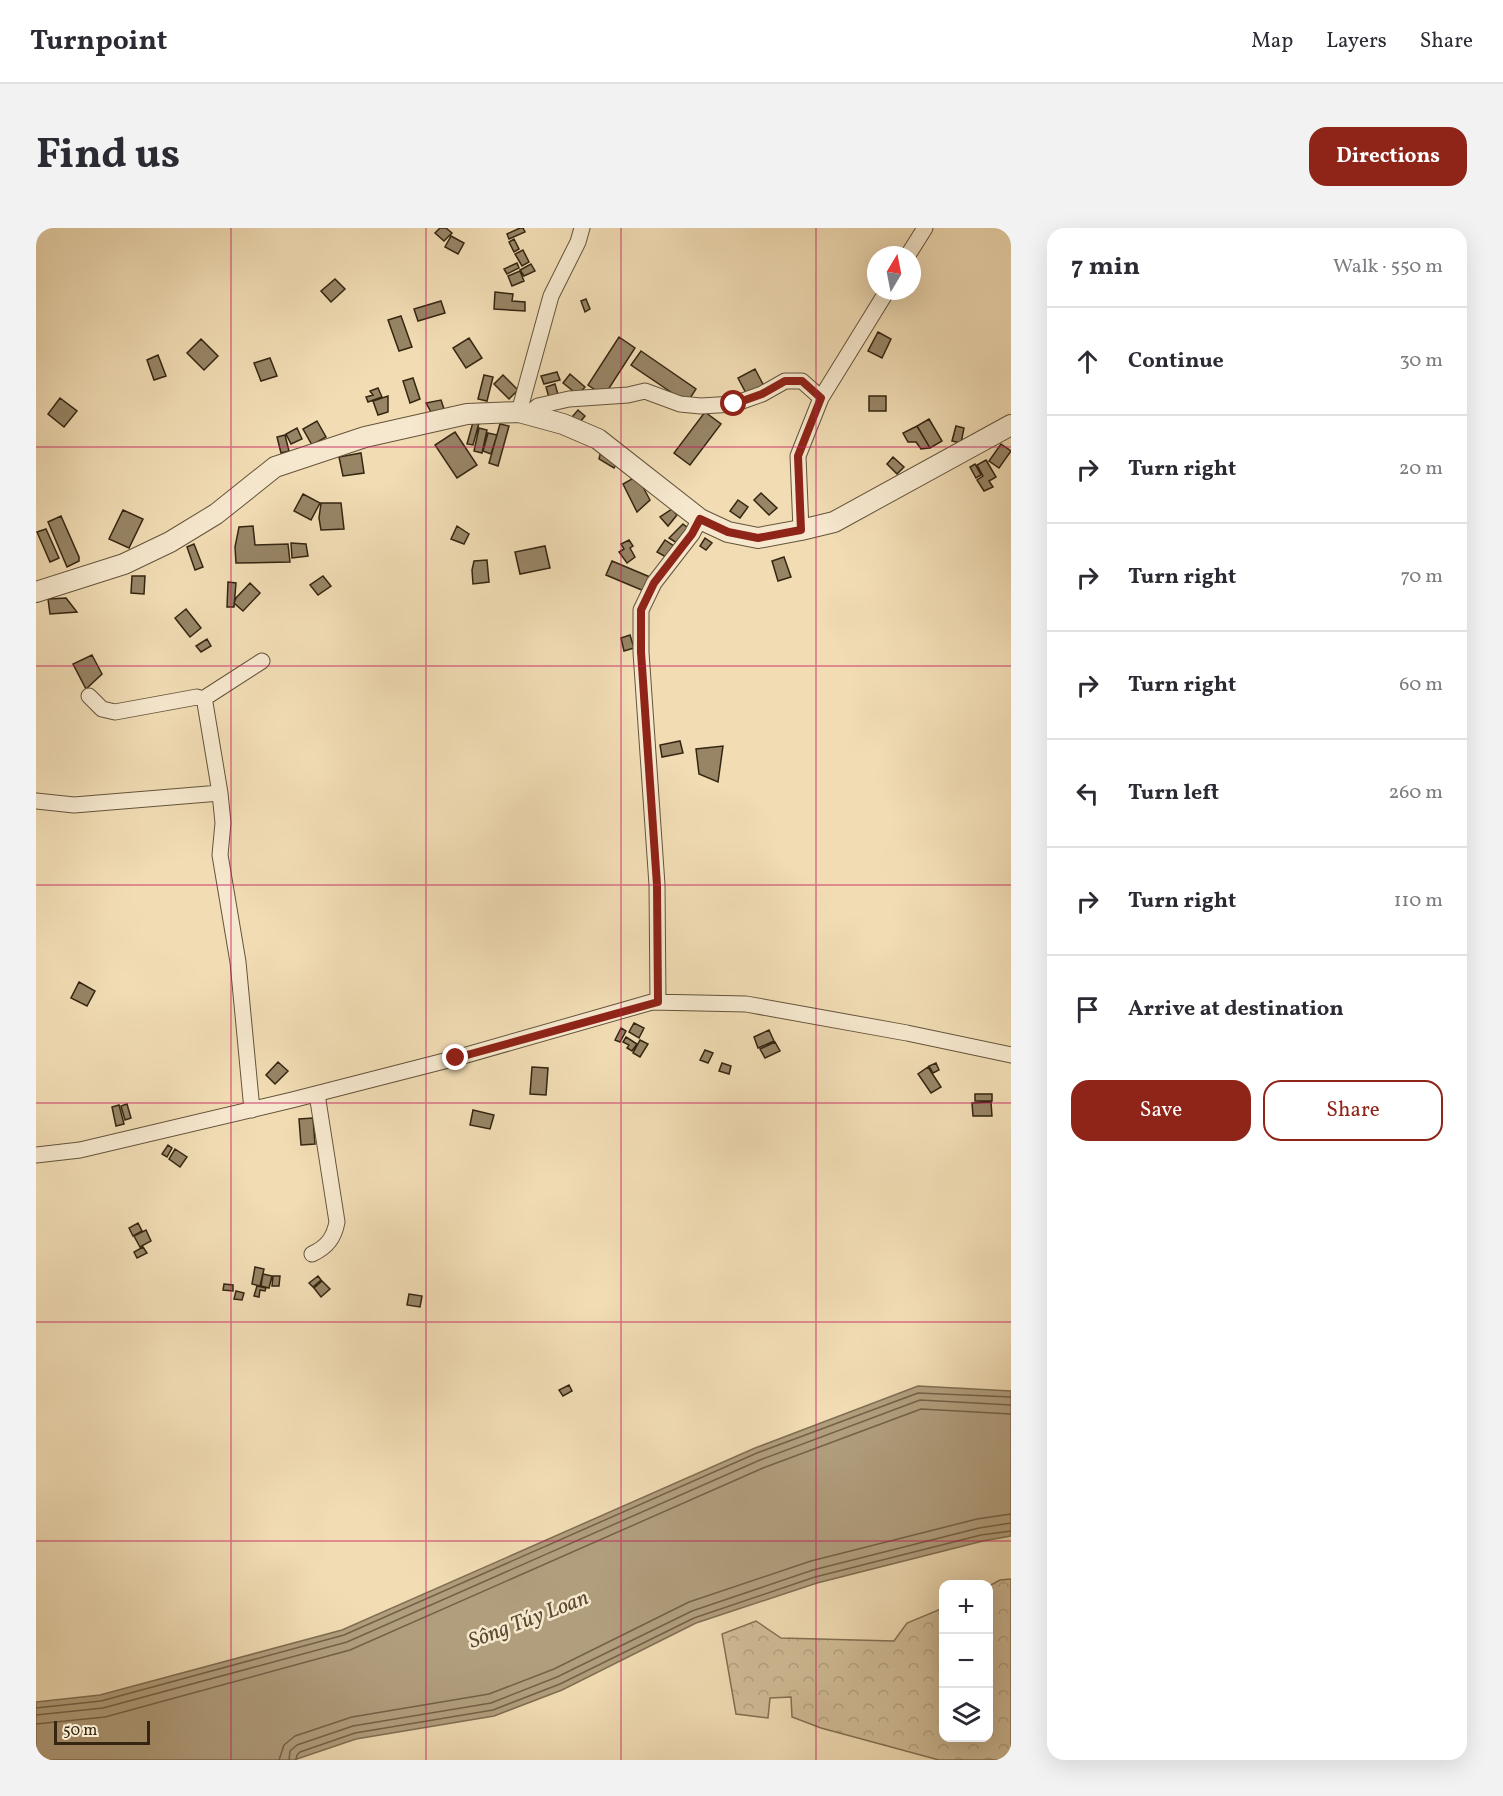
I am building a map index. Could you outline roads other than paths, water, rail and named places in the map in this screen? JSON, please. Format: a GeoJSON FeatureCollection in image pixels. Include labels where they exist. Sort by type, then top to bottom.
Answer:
{"type":"FeatureCollection","features":[{"type":"Feature","properties":{"kind":"street"},"geometry":{"type":"LineString","coordinates":[[524,413],[551,296],[574,250],[582,228]]}},
{"type":"Feature","properties":{"kind":"street"},"geometry":{"type":"LineString","coordinates":[[914,246],[925,228]]}},
{"type":"Feature","properties":{"kind":"street"},"geometry":{"type":"LineString","coordinates":[[801,530],[798,456],[821,398],[881,300]]}},
{"type":"Feature","properties":{"kind":"street"},"geometry":{"type":"LineString","coordinates":[[524,413],[538,406],[569,399],[628,395],[645,391],[680,404],[701,406],[734,404],[762,394],[785,381],[802,381],[821,398]]}},
{"type":"Feature","properties":{"kind":"street"},"geometry":{"type":"LineString","coordinates":[[36,592],[124,564],[170,542],[216,514],[275,467],[365,437],[467,414],[524,413],[564,424],[598,439],[700,519],[728,532],[758,538],[834,522],[858,511],[1011,425]]}},
{"type":"Feature","properties":{"kind":"street"},"geometry":{"type":"LineString","coordinates":[[658,1002],[657,885],[641,652],[641,610],[654,583],[692,534],[700,519]]}},
{"type":"Feature","properties":{"kind":"street"},"geometry":{"type":"LineString","coordinates":[[203,699],[262,661]]}},
{"type":"Feature","properties":{"kind":"street"},"geometry":{"type":"LineString","coordinates":[[89,696],[102,709],[115,712],[197,697],[206,703],[220,793],[223,823],[220,855],[238,962],[252,1110]]}},
{"type":"Feature","properties":{"kind":"street"},"geometry":{"type":"LineString","coordinates":[[36,801],[74,805],[220,793]]}},
{"type":"Feature","properties":{"kind":"street"},"geometry":{"type":"LineString","coordinates":[[36,1155],[80,1150],[252,1110],[456,1058],[658,1002],[746,1004],[907,1033],[1011,1055]]}},
{"type":"Feature","properties":{"kind":"street"},"geometry":{"type":"LineString","coordinates":[[312,1254],[326,1246],[337,1222],[317,1094]]}},
{"type":"Feature","properties":{"kind":"water","name":"Sông Túy Loan"},"geometry":{"type":"Polygon","coordinates":[[[918,1386],[1011,1391],[1011,1536],[817,1583],[696,1623],[562,1690],[494,1716],[356,1739],[294,1760],[36,1760],[36,1702],[100,1695],[342,1630],[755,1448],[918,1386]]]}}]}
